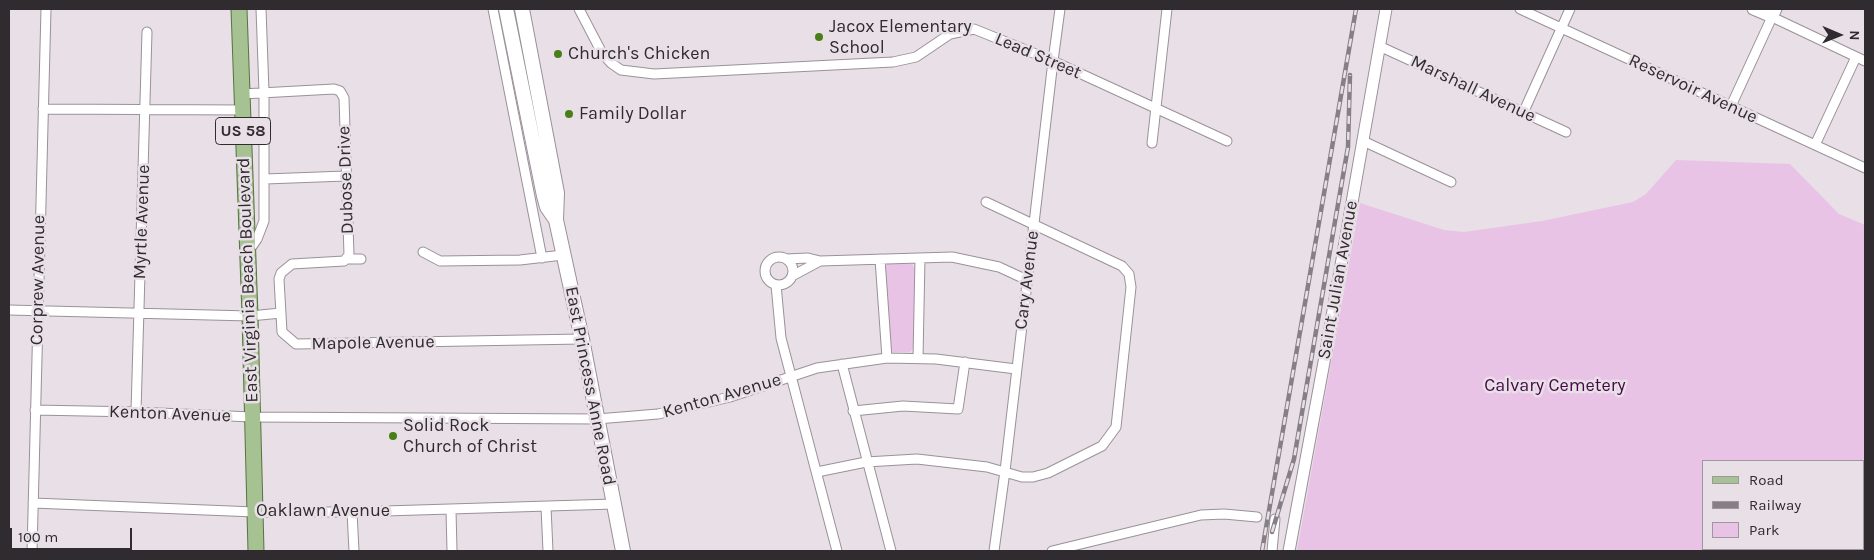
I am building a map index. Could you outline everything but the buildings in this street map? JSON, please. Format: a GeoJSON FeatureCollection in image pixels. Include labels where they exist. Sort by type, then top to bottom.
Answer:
{"type":"FeatureCollection","features":[{"type":"Feature","properties":{"kind":"main road","name":"East Virginia Beach Boulevard"},"geometry":{"type":"LineString","coordinates":[[239,9],[256,551]]}},
{"type":"Feature","properties":{"kind":"main road","name":"East Princess Anne Road"},"geometry":{"type":"LineString","coordinates":[[506,9],[544,196],[547,207],[556,220]]}},
{"type":"Feature","properties":{"kind":"main road","name":"East Princess Anne Road"},"geometry":{"type":"LineString","coordinates":[[522,9],[557,193],[556,220],[582,339],[623,551]]}},
{"type":"Feature","properties":{"kind":"street","name":"Corprew Avenue"},"geometry":{"type":"LineString","coordinates":[[32,551],[46,9]]}},
{"type":"Feature","properties":{"kind":"street"},"geometry":{"type":"LineString","coordinates":[[248,252],[257,239],[264,221],[264,92],[261,9]]}},
{"type":"Feature","properties":{"kind":"street"},"geometry":{"type":"LineString","coordinates":[[494,9],[542,258]]}},
{"type":"Feature","properties":{"kind":"street","name":"Lead Street"},"geometry":{"type":"LineString","coordinates":[[579,9],[602,53],[621,70],[635,73],[663,74],[893,62],[916,57],[950,34],[974,29],[1053,61],[1227,141]]}},
{"type":"Feature","properties":{"kind":"street","name":"Cary Avenue"},"geometry":{"type":"LineString","coordinates":[[994,551],[1060,9]]}},
{"type":"Feature","properties":{"kind":"street"},"geometry":{"type":"LineString","coordinates":[[1152,144],[1167,9]]}},
{"type":"Feature","properties":{"kind":"street","name":"Saint Julian Avenue"},"geometry":{"type":"LineString","coordinates":[[1289,551],[1386,9]]}},
{"type":"Feature","properties":{"kind":"street","name":"Reservoir Avenue"},"geometry":{"type":"LineString","coordinates":[[1520,9],[1865,168]]}},
{"type":"Feature","properties":{"kind":"street"},"geometry":{"type":"LineString","coordinates":[[1524,112],[1570,9]]}},
{"type":"Feature","properties":{"kind":"street"},"geometry":{"type":"LineString","coordinates":[[1753,9],[1774,13],[1865,62]]}},
{"type":"Feature","properties":{"kind":"street"},"geometry":{"type":"LineString","coordinates":[[1731,106],[1774,13]]}},
{"type":"Feature","properties":{"kind":"street","name":"Myrtle Avenue"},"geometry":{"type":"LineString","coordinates":[[136,412],[147,32]]}},
{"type":"Feature","properties":{"kind":"street","name":"Marshall Avenue"},"geometry":{"type":"LineString","coordinates":[[1379,46],[1566,132]]}},
{"type":"Feature","properties":{"kind":"street"},"geometry":{"type":"LineString","coordinates":[[1815,145],[1856,57]]}},
{"type":"Feature","properties":{"kind":"street","name":"Dubose Drive"},"geometry":{"type":"LineString","coordinates":[[242,94],[334,89],[340,91],[344,98],[349,255],[344,261],[292,264],[284,269],[280,279],[281,313]]}},
{"type":"Feature","properties":{"kind":"street"},"geometry":{"type":"LineString","coordinates":[[43,109],[242,110]]}},
{"type":"Feature","properties":{"kind":"street"},"geometry":{"type":"LineString","coordinates":[[1362,141],[1452,182]]}},
{"type":"Feature","properties":{"kind":"street"},"geometry":{"type":"LineString","coordinates":[[265,179],[346,176]]}},
{"type":"Feature","properties":{"kind":"street"},"geometry":{"type":"LineString","coordinates":[[817,472],[866,462],[917,459],[987,467],[1022,477],[1033,477],[1048,473],[1102,446],[1116,427],[1120,404],[1131,287],[1130,274],[1122,266],[986,202]]}},
{"type":"Feature","properties":{"kind":"street"},"geometry":{"type":"LineString","coordinates":[[423,252],[440,261],[542,258],[563,255]]}},
{"type":"Feature","properties":{"kind":"street"},"geometry":{"type":"LineString","coordinates":[[820,261],[792,276],[787,282],[776,284],[766,278],[766,266],[774,258],[808,258],[820,261],[952,257],[999,267],[1027,280]]}},
{"type":"Feature","properties":{"kind":"street"},"geometry":{"type":"LineString","coordinates":[[347,259],[361,258]]}},
{"type":"Feature","properties":{"kind":"street"},"geometry":{"type":"LineString","coordinates":[[918,358],[920,258]]}},
{"type":"Feature","properties":{"kind":"street"},"geometry":{"type":"LineString","coordinates":[[786,259],[792,268],[792,276]]}},
{"type":"Feature","properties":{"kind":"street"},"geometry":{"type":"LineString","coordinates":[[880,259],[886,358]]}},
{"type":"Feature","properties":{"kind":"street"},"geometry":{"type":"LineString","coordinates":[[776,284],[781,338],[837,551]]}},
{"type":"Feature","properties":{"kind":"street"},"geometry":{"type":"LineString","coordinates":[[9,310],[250,316],[281,313]]}},
{"type":"Feature","properties":{"kind":"street","name":"Mapole Avenue"},"geometry":{"type":"LineString","coordinates":[[281,313],[282,332],[296,344],[582,339]]}},
{"type":"Feature","properties":{"kind":"street","name":"Kenton Avenue"},"geometry":{"type":"LineString","coordinates":[[35,410],[252,417],[597,419],[658,414],[698,406],[818,368],[886,358],[918,358],[1016,369]]}},
{"type":"Feature","properties":{"kind":"street"},"geometry":{"type":"LineString","coordinates":[[853,411],[903,406],[958,409],[965,362]]}},
{"type":"Feature","properties":{"kind":"street"},"geometry":{"type":"LineString","coordinates":[[842,364],[866,462],[891,551]]}},
{"type":"Feature","properties":{"kind":"street","name":"Oaklawn Avenue"},"geometry":{"type":"LineString","coordinates":[[33,503],[255,512],[451,510],[614,504]]}},
{"type":"Feature","properties":{"kind":"street"},"geometry":{"type":"LineString","coordinates":[[546,507],[548,551]]}},
{"type":"Feature","properties":{"kind":"street"},"geometry":{"type":"LineString","coordinates":[[451,510],[452,551]]}},
{"type":"Feature","properties":{"kind":"street"},"geometry":{"type":"LineString","coordinates":[[352,512],[354,551]]}},
{"type":"Feature","properties":{"kind":"street"},"geometry":{"type":"LineString","coordinates":[[1052,551],[1201,515],[1224,514],[1257,517]]}},
{"type":"Feature","properties":{"kind":"street"},"geometry":{"type":"LineString","coordinates":[[1272,551],[1275,519]]}},
{"type":"Feature","properties":{"kind":"green space","name":"Calvary Cemetery"},"geometry":{"type":"Polygon","coordinates":[[[1676,160],[1790,164],[1839,214],[1865,225],[1865,551],[1297,551],[1360,203],[1444,230],[1464,232],[1542,221],[1633,202],[1646,194],[1676,160]]]}},
{"type":"Feature","properties":{"kind":"green space"},"geometry":{"type":"Polygon","coordinates":[[[887,264],[912,264],[915,269],[915,347],[910,352],[893,352],[889,346],[884,270],[887,264]]]}},
{"type":"Feature","properties":{"kind":"railway"},"geometry":{"type":"LineString","coordinates":[[1262,551],[1356,9]]}},
{"type":"Feature","properties":{"kind":"railway"},"geometry":{"type":"LineString","coordinates":[[1272,532],[1294,459],[1348,147],[1350,75]]}},
{"type":"Feature","properties":{"kind":"place","name":"Jacox Elementary School"},"geometry":{"type":"Point","coordinates":[819,37]}},
{"type":"Feature","properties":{"kind":"place","name":"Church's Chicken"},"geometry":{"type":"Point","coordinates":[558,54]}},
{"type":"Feature","properties":{"kind":"place","name":"Family Dollar"},"geometry":{"type":"Point","coordinates":[569,114]}},
{"type":"Feature","properties":{"kind":"place","name":"Solid Rock Church of Christ"},"geometry":{"type":"Point","coordinates":[393,436]}}]}
